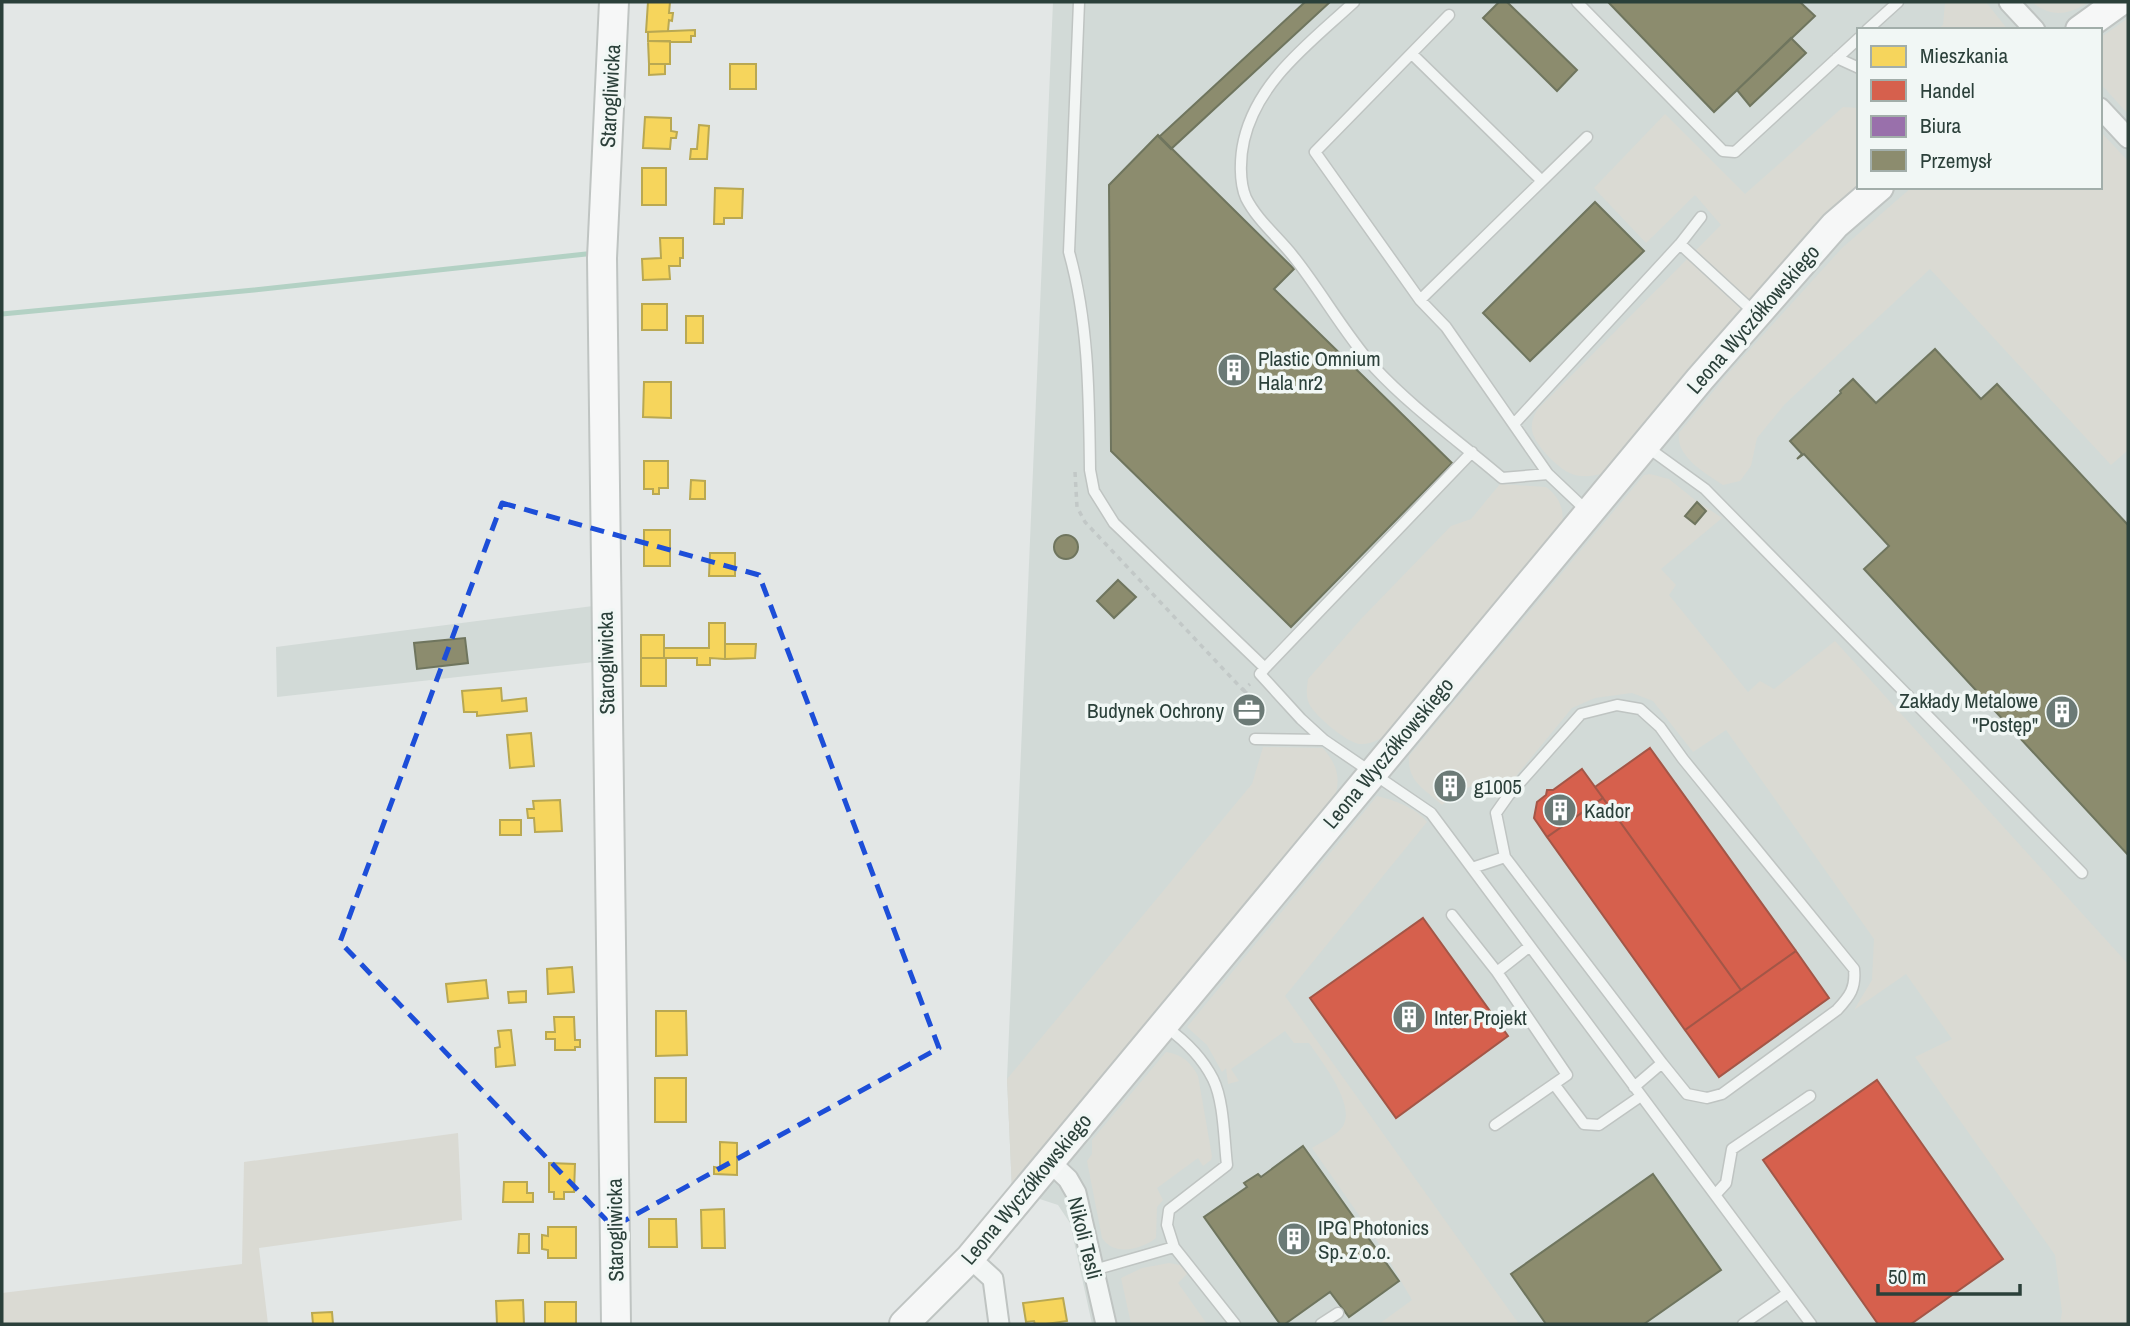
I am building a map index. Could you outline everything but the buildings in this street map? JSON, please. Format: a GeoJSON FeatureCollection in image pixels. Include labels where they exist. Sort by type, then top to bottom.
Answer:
{"type":"FeatureCollection","features":[{"type":"Feature","properties":{"kind":"street","name":"Starogliwicka"},"geometry":{"type":"LineString","coordinates":[[614,2],[602,258],[616,1324]]}},
{"type":"Feature","properties":{"kind":"street"},"geometry":{"type":"LineString","coordinates":[[2009,2],[2033,28]]}},
{"type":"Feature","properties":{"kind":"street"},"geometry":{"type":"LineString","coordinates":[[2083,28],[2119,2]]}},
{"type":"Feature","properties":{"kind":"street"},"geometry":{"type":"LineString","coordinates":[[2102,110],[2128,138]]}},
{"type":"Feature","properties":{"kind":"street","name":"Leona Wyczółkowskiego"},"geometry":{"type":"LineString","coordinates":[[904,1324],[970,1258],[1588,512],[1756,314],[1835,225],[1877,189]]}},
{"type":"Feature","properties":{"kind":"street","name":"Nikoli Tesli"},"geometry":{"type":"LineString","coordinates":[[1049,1161],[1068,1179],[1076,1193],[1106,1324]]}},
{"type":"Feature","properties":{"kind":"street"},"geometry":{"type":"LineString","coordinates":[[970,1258],[993,1279],[999,1324]]}},
{"type":"Feature","properties":{"kind":"lane"},"geometry":{"type":"LineString","coordinates":[[1079,2],[1069,252],[1077,282],[1086,342],[1090,470],[1094,491],[1114,523],[1265,668]]}},
{"type":"Feature","properties":{"kind":"lane"},"geometry":{"type":"LineString","coordinates":[[1354,2],[1282,70],[1262,94],[1251,116],[1243,142],[1242,178],[1246,197],[1256,213],[1293,256],[1373,366],[1503,478],[1548,474]]}},
{"type":"Feature","properties":{"kind":"lane"},"geometry":{"type":"LineString","coordinates":[[1577,2],[1723,151],[1735,152],[1857,40]]}},
{"type":"Feature","properties":{"kind":"lane"},"geometry":{"type":"LineString","coordinates":[[1869,28],[1898,2]]}},
{"type":"Feature","properties":{"kind":"lane"},"geometry":{"type":"LineString","coordinates":[[1450,15],[1315,152],[1420,300],[1446,327],[1548,474],[1588,512]]}},
{"type":"Feature","properties":{"kind":"lane"},"geometry":{"type":"LineString","coordinates":[[1412,54],[1541,180]]}},
{"type":"Feature","properties":{"kind":"lane"},"geometry":{"type":"LineString","coordinates":[[1837,58],[1857,67]]}},
{"type":"Feature","properties":{"kind":"lane"},"geometry":{"type":"LineString","coordinates":[[1420,300],[1587,137]]}},
{"type":"Feature","properties":{"kind":"lane"},"geometry":{"type":"LineString","coordinates":[[1514,424],[1680,244],[1701,217]]}},
{"type":"Feature","properties":{"kind":"lane"},"geometry":{"type":"LineString","coordinates":[[1680,244],[1756,314]]}},
{"type":"Feature","properties":{"kind":"lane"},"geometry":{"type":"LineString","coordinates":[[1644,445],[1705,489],[2082,873]]}},
{"type":"Feature","properties":{"kind":"lane"},"geometry":{"type":"LineString","coordinates":[[1472,452],[1260,674],[1324,740],[1431,813],[1811,1324]]}},
{"type":"Feature","properties":{"kind":"lane"},"geometry":{"type":"LineString","coordinates":[[1617,705],[1640,709],[1661,727],[1683,759],[1854,969],[1855,982],[1851,995],[1837,1010],[1722,1094],[1707,1098],[1687,1094],[1662,1063],[1504,857],[1496,813],[1581,714],[1617,705]]}},
{"type":"Feature","properties":{"kind":"lane"},"geometry":{"type":"LineString","coordinates":[[1255,739],[1324,740]]}},
{"type":"Feature","properties":{"kind":"lane"},"geometry":{"type":"LineString","coordinates":[[1472,868],[1504,857]]}},
{"type":"Feature","properties":{"kind":"lane"},"geometry":{"type":"LineString","coordinates":[[1452,915],[1497,972],[1567,1075],[1495,1125]]}},
{"type":"Feature","properties":{"kind":"lane"},"geometry":{"type":"LineString","coordinates":[[1497,972],[1530,946]]}},
{"type":"Feature","properties":{"kind":"lane"},"geometry":{"type":"LineString","coordinates":[[1163,1025],[1195,1054],[1214,1080],[1227,1165],[1169,1210],[1167,1225],[1174,1247],[1235,1324]]}},
{"type":"Feature","properties":{"kind":"lane"},"geometry":{"type":"LineString","coordinates":[[1554,1084],[1584,1124],[1599,1125],[1638,1091],[1662,1063]]}},
{"type":"Feature","properties":{"kind":"lane"},"geometry":{"type":"LineString","coordinates":[[1715,1195],[1726,1183],[1732,1149],[1810,1096]]}},
{"type":"Feature","properties":{"kind":"lane"},"geometry":{"type":"LineString","coordinates":[[1094,1270],[1174,1247]]}},
{"type":"Feature","properties":{"kind":"lane"},"geometry":{"type":"LineString","coordinates":[[1743,1324],[1788,1293]]}},
{"type":"Feature","properties":{"kind":"lane"},"geometry":{"type":"LineString","coordinates":[[1321,1324],[1338,1313]]}},
{"type":"Feature","properties":{"kind":"path"},"geometry":{"type":"LineString","coordinates":[[1243,690],[1265,708],[1251,726]]}},
{"type":"Feature","properties":{"kind":"highlighted area"},"geometry":{"type":"Polygon","coordinates":[[[502,503],[759,575],[939,1048],[613,1227],[340,942],[502,503]]]}},
{"type":"Feature","properties":{"kind":"shaded area"},"geometry":{"type":"Polygon","coordinates":[[[1053,2],[2128,2],[2128,1324],[1092,1324],[1070,1223],[1058,1205],[1012,1190],[1007,1079],[1053,2]]]}},
{"type":"Feature","properties":{"kind":"shaded area"},"geometry":{"type":"Polygon","coordinates":[[[1945,2],[1986,2],[2006,28],[1939,28],[1943,25],[1945,2]]]}},
{"type":"Feature","properties":{"kind":"shaded area"},"geometry":{"type":"Polygon","coordinates":[[[2032,2],[2089,2],[2074,10],[2060,13],[2046,11],[2032,2]]]}},
{"type":"Feature","properties":{"kind":"shaded area"},"geometry":{"type":"Polygon","coordinates":[[[2128,18],[2128,114],[2102,85],[2102,37],[2128,18]]]}},
{"type":"Feature","properties":{"kind":"shaded area"},"geometry":{"type":"Polygon","coordinates":[[[1843,107],[1857,108],[1857,189],[1762,285],[1604,473],[1580,476],[1560,467],[1541,448],[1533,435],[1532,421],[1538,409],[1721,225],[1695,195],[1646,243],[1594,188],[1665,114],[1745,194],[1843,107]]]}},
{"type":"Feature","properties":{"kind":"shaded area"},"geometry":{"type":"Polygon","coordinates":[[[2102,133],[2128,161],[2128,450],[2111,465],[1930,269],[1785,404],[1757,438],[1751,466],[1740,481],[1723,485],[1701,470],[1682,449],[1679,433],[1725,377],[1842,248],[1910,189],[2102,189],[2102,133]]]}},
{"type":"Feature","properties":{"kind":"shaded area"},"geometry":{"type":"Polygon","coordinates":[[[1644,475],[1669,479],[1722,518],[1661,569],[1676,585],[1669,595],[1748,692],[1760,681],[1774,689],[1835,641],[2128,964],[2128,1324],[2060,1324],[2062,1312],[2055,1255],[1915,1057],[1952,1039],[1906,974],[1854,1010],[1872,980],[1874,939],[1726,730],[1693,752],[1653,701],[1632,693],[1595,698],[1572,708],[1512,781],[1490,777],[1459,792],[1442,805],[1414,779],[1409,756],[1644,475]]]}},
{"type":"Feature","properties":{"kind":"shaded area"},"geometry":{"type":"Polygon","coordinates":[[[1500,484],[1546,487],[1560,504],[1563,515],[1561,526],[1394,729],[1374,742],[1359,744],[1338,733],[1308,701],[1308,679],[1361,619],[1451,526],[1471,519],[1500,484]]]}},
{"type":"Feature","properties":{"kind":"shaded area"},"geometry":{"type":"Polygon","coordinates":[[[593,606],[594,662],[277,697],[276,647],[593,606]]]}},
{"type":"Feature","properties":{"kind":"shaded area"},"geometry":{"type":"Polygon","coordinates":[[[1263,747],[1323,748],[1337,772],[1334,800],[1012,1190],[1007,1079],[1252,784],[1263,747]]]}},
{"type":"Feature","properties":{"kind":"shaded area"},"geometry":{"type":"Polygon","coordinates":[[[1377,796],[1404,805],[1427,822],[1285,996],[1519,1324],[1379,1324],[1412,1300],[1382,1248],[1312,1148],[1337,1132],[1346,1117],[1341,1095],[1328,1071],[1309,1043],[1294,1043],[1285,1031],[1231,1069],[1239,1081],[1228,1084],[1226,1068],[1222,1072],[1207,1045],[1187,1027],[1377,796]]]}},
{"type":"Feature","properties":{"kind":"shaded area"},"geometry":{"type":"Polygon","coordinates":[[[1166,1052],[1185,1060],[1198,1076],[1211,1160],[1203,1166],[1198,1158],[1157,1188],[1163,1200],[1157,1207],[1156,1238],[1136,1248],[1114,1248],[1102,1238],[1087,1161],[1092,1154],[1092,1140],[1166,1052]]]}},
{"type":"Feature","properties":{"kind":"shaded area"},"geometry":{"type":"Polygon","coordinates":[[[458,1133],[462,1220],[259,1248],[268,1324],[2,1324],[2,1293],[242,1264],[244,1162],[458,1133]]]}},
{"type":"Feature","properties":{"kind":"shaded area"},"geometry":{"type":"Polygon","coordinates":[[[1169,1263],[1180,1265],[1189,1272],[1178,1283],[1207,1324],[1131,1324],[1121,1278],[1142,1268],[1169,1263]]]}},
{"type":"Feature","properties":{"kind":"waterway"},"geometry":{"type":"LineString","coordinates":[[2,314],[586,254]]}},
{"type":"Feature","properties":{"kind":"place","name":"Plastic Omnium Hala nr2"},"geometry":{"type":"Point","coordinates":[1234,370]}},
{"type":"Feature","properties":{"kind":"place","name":"Budynek Ochrony"},"geometry":{"type":"Point","coordinates":[1249,710]}},
{"type":"Feature","properties":{"kind":"place","name":"Zakłady Metalowe \"Postęp\""},"geometry":{"type":"Point","coordinates":[2062,712]}},
{"type":"Feature","properties":{"kind":"place","name":"g1005"},"geometry":{"type":"Point","coordinates":[1450,786]}},
{"type":"Feature","properties":{"kind":"place","name":"Kador"},"geometry":{"type":"Point","coordinates":[1560,810]}},
{"type":"Feature","properties":{"kind":"place","name":"Inter Projekt"},"geometry":{"type":"Point","coordinates":[1409,1017]}},
{"type":"Feature","properties":{"kind":"place","name":"IPG Photonics Sp. z o.o."},"geometry":{"type":"Point","coordinates":[1294,1239]}}]}
